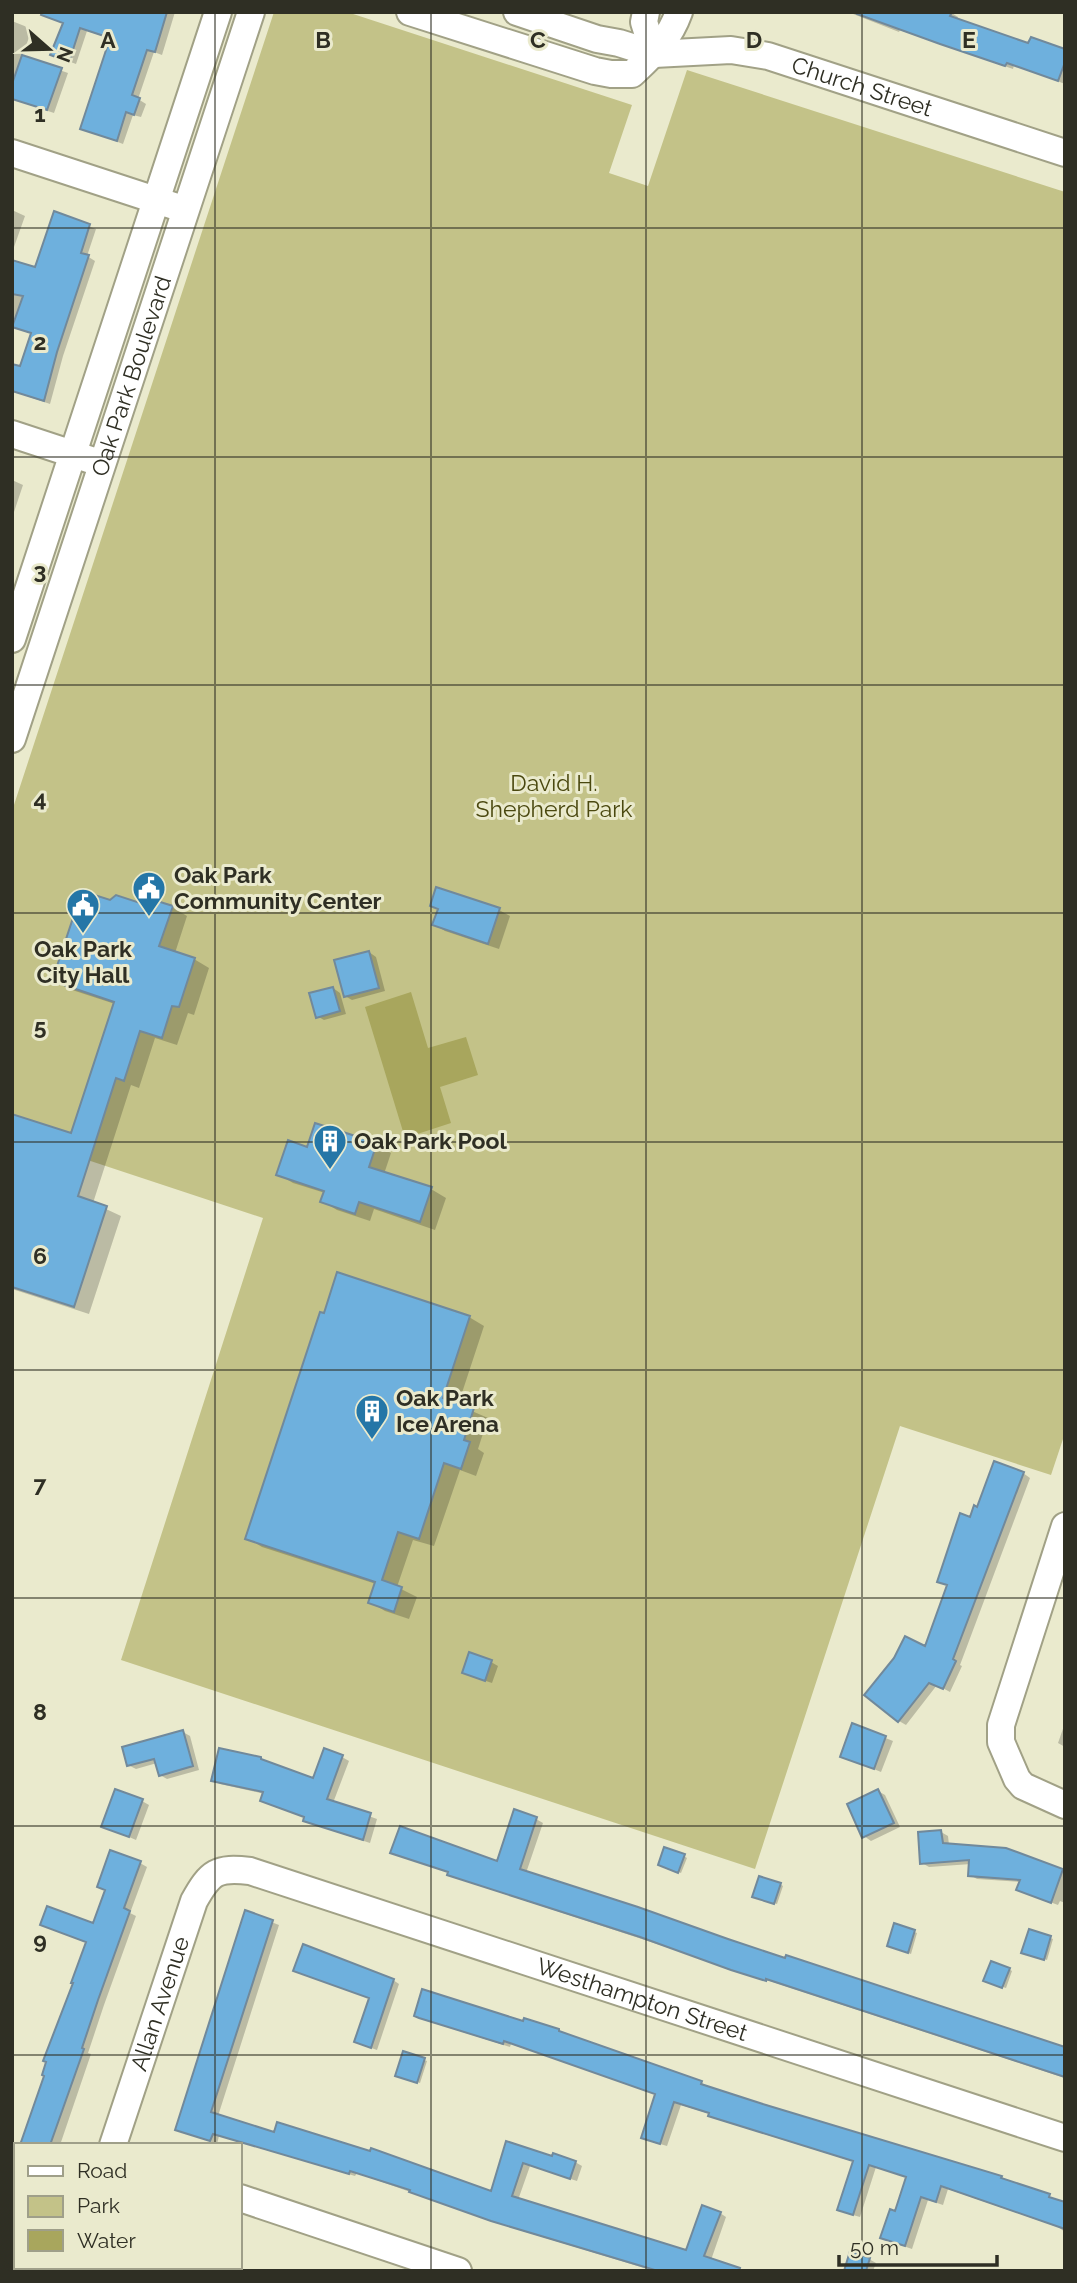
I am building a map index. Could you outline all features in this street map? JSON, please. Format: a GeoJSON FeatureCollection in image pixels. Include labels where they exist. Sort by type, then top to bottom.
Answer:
{"type":"FeatureCollection","features":[{"type":"Feature","properties":{"kind":"street","name":"Oak Park Boulevard"},"geometry":{"type":"LineString","coordinates":[[12,639],[218,12]]}},
{"type":"Feature","properties":{"kind":"street","name":"Oak Park Boulevard"},"geometry":{"type":"LineString","coordinates":[[15,724],[251,12]]}},
{"type":"Feature","properties":{"kind":"street"},"geometry":{"type":"LineString","coordinates":[[410,12],[611,74],[632,74],[654,54],[672,32],[679,12]]}},
{"type":"Feature","properties":{"kind":"street"},"geometry":{"type":"LineString","coordinates":[[501,40],[510,12]]}},
{"type":"Feature","properties":{"kind":"street","name":"Church Street"},"geometry":{"type":"LineString","coordinates":[[517,12],[597,39],[654,54],[731,50],[768,56],[1065,153]]}},
{"type":"Feature","properties":{"kind":"street"},"geometry":{"type":"LineString","coordinates":[[646,12],[644,22],[654,54]]}},
{"type":"Feature","properties":{"kind":"street"},"geometry":{"type":"LineString","coordinates":[[12,153],[185,210]]}},
{"type":"Feature","properties":{"kind":"street"},"geometry":{"type":"LineString","coordinates":[[12,435],[103,464]]}},
{"type":"Feature","properties":{"kind":"street"},"geometry":{"type":"LineString","coordinates":[[1065,1527],[1002,1725],[1001,1742],[1017,1779],[1023,1786],[1065,1805]]}},
{"type":"Feature","properties":{"kind":"street","name":"Westhampton Street"},"geometry":{"type":"LineString","coordinates":[[219,1870],[250,1871],[1065,2138]]}},
{"type":"Feature","properties":{"kind":"street","name":"Allan Avenue"},"geometry":{"type":"LineString","coordinates":[[114,2143],[194,1900],[202,1886],[219,1870]]}},
{"type":"Feature","properties":{"kind":"street"},"geometry":{"type":"LineString","coordinates":[[242,2199],[458,2271]]}},
{"type":"Feature","properties":{"kind":"green space","name":"David H. Shepherd Park"},"geometry":{"type":"Polygon","coordinates":[[[274,12],[347,12],[632,105],[609,173],[648,186],[687,70],[1065,192],[1065,1433],[1051,1475],[900,1426],[755,1869],[121,1660],[263,1218],[12,1135],[12,811],[274,12]]]}},
{"type":"Feature","properties":{"kind":"water"},"geometry":{"type":"Polygon","coordinates":[[[411,992],[428,1048],[466,1037],[478,1075],[440,1087],[451,1123],[405,1138],[365,1007],[411,992]]]}},
{"type":"Feature","properties":{"kind":"building"},"geometry":{"type":"Polygon","coordinates":[[[42,12],[167,12],[155,52],[147,50],[132,95],[140,98],[134,115],[126,112],[117,141],[80,129],[110,38],[80,28],[69,62],[50,55],[63,23],[41,15],[42,12]]]}},
{"type":"Feature","properties":{"kind":"building"},"geometry":{"type":"Polygon","coordinates":[[[952,12],[950,16],[1028,43],[1031,37],[1065,49],[1065,62],[1058,81],[940,44],[857,14],[952,12]]]}},
{"type":"Feature","properties":{"kind":"building"},"geometry":{"type":"Polygon","coordinates":[[[22,55],[62,68],[47,110],[12,99],[12,84],[22,55]]]}},
{"type":"Feature","properties":{"kind":"building"},"geometry":{"type":"Polygon","coordinates":[[[54,211],[90,224],[81,253],[89,255],[44,401],[12,391],[12,364],[20,366],[31,333],[12,327],[23,296],[12,294],[12,260],[35,267],[54,211]]]}},
{"type":"Feature","properties":{"kind":"building"},"geometry":{"type":"Polygon","coordinates":[[[436,887],[500,908],[488,944],[432,925],[438,909],[430,906],[436,887]]]}},
{"type":"Feature","properties":{"kind":"building"},"geometry":{"type":"Polygon","coordinates":[[[82,891],[110,900],[116,895],[146,905],[154,900],[173,906],[159,946],[195,958],[179,1007],[172,1006],[162,1038],[140,1031],[124,1081],[116,1078],[78,1196],[107,1206],[74,1307],[12,1287],[12,1114],[71,1133],[114,1002],[52,981],[82,891]]]}},
{"type":"Feature","properties":{"kind":"building"},"geometry":{"type":"Polygon","coordinates":[[[369,951],[379,988],[344,997],[334,960],[369,951]]]}},
{"type":"Feature","properties":{"kind":"building"},"geometry":{"type":"Polygon","coordinates":[[[333,987],[340,1011],[316,1018],[309,993],[333,987]]]}},
{"type":"Feature","properties":{"kind":"building","name":"Oak Park Pool"},"geometry":{"type":"Polygon","coordinates":[[[315,1123],[377,1143],[369,1167],[432,1187],[420,1222],[359,1202],[355,1214],[320,1202],[324,1191],[276,1175],[288,1140],[307,1147],[315,1123]]]}},
{"type":"Feature","properties":{"kind":"building","name":"Oak Park Ice Arena"},"geometry":{"type":"Polygon","coordinates":[[[337,1272],[470,1316],[443,1398],[474,1408],[464,1440],[470,1442],[461,1469],[444,1463],[419,1539],[398,1532],[382,1580],[402,1587],[394,1612],[368,1603],[375,1582],[245,1539],[320,1312],[324,1313],[337,1272]]]}},
{"type":"Feature","properties":{"kind":"building"},"geometry":{"type":"Polygon","coordinates":[[[994,1461],[1024,1472],[953,1659],[956,1661],[943,1689],[929,1683],[898,1722],[864,1695],[894,1658],[905,1636],[925,1646],[947,1585],[937,1582],[960,1513],[970,1517],[974,1505],[977,1507],[994,1461]]]}},
{"type":"Feature","properties":{"kind":"building"},"geometry":{"type":"Polygon","coordinates":[[[469,1652],[492,1660],[485,1681],[462,1673],[469,1652]]]}},
{"type":"Feature","properties":{"kind":"building"},"geometry":{"type":"Polygon","coordinates":[[[852,1723],[886,1736],[874,1769],[840,1757],[852,1723]]]}},
{"type":"Feature","properties":{"kind":"building"},"geometry":{"type":"Polygon","coordinates":[[[183,1730],[193,1766],[159,1776],[154,1759],[127,1766],[122,1747],[183,1730]]]}},
{"type":"Feature","properties":{"kind":"building"},"geometry":{"type":"Polygon","coordinates":[[[219,1748],[261,1757],[313,1778],[324,1748],[343,1755],[327,1799],[371,1813],[363,1840],[303,1821],[304,1817],[260,1801],[263,1792],[211,1781],[219,1748]]]}},
{"type":"Feature","properties":{"kind":"building"},"geometry":{"type":"Polygon","coordinates":[[[115,1789],[143,1799],[129,1837],[101,1827],[115,1789]]]}},
{"type":"Feature","properties":{"kind":"building"},"geometry":{"type":"Polygon","coordinates":[[[878,1789],[894,1823],[862,1838],[847,1804],[878,1789]]]}},
{"type":"Feature","properties":{"kind":"building"},"geometry":{"type":"Polygon","coordinates":[[[514,1809],[537,1817],[520,1869],[785,1958],[786,1955],[1065,2047],[1065,2077],[766,1979],[731,1970],[640,1937],[447,1875],[448,1872],[390,1853],[400,1826],[497,1861],[514,1809]]]}},
{"type":"Feature","properties":{"kind":"building"},"geometry":{"type":"Polygon","coordinates":[[[941,1830],[943,1843],[1006,1848],[1063,1869],[1051,1903],[1016,1890],[1020,1880],[968,1876],[969,1860],[920,1864],[918,1832],[941,1830]]]}},
{"type":"Feature","properties":{"kind":"building"},"geometry":{"type":"Polygon","coordinates":[[[664,1847],[685,1854],[678,1873],[658,1865],[664,1847]]]}},
{"type":"Feature","properties":{"kind":"building"},"geometry":{"type":"Polygon","coordinates":[[[110,1850],[141,1861],[124,1908],[130,1911],[51,2143],[21,2143],[44,2076],[42,2075],[46,2062],[43,2061],[86,1942],[40,1925],[47,1906],[93,1923],[105,1890],[97,1887],[110,1850]]]}},
{"type":"Feature","properties":{"kind":"building"},"geometry":{"type":"Polygon","coordinates":[[[759,1876],[781,1883],[774,1904],[752,1897],[759,1876]]]}},
{"type":"Feature","properties":{"kind":"building"},"geometry":{"type":"Polygon","coordinates":[[[245,1910],[273,1920],[211,2112],[274,2132],[277,2122],[370,2151],[371,2148],[491,2191],[506,2141],[552,2156],[553,2153],[576,2161],[570,2179],[523,2163],[512,2196],[686,2250],[702,2205],[721,2212],[704,2256],[740,2268],[739,2271],[658,2271],[491,2221],[409,2192],[410,2190],[350,2171],[349,2174],[213,2134],[210,2141],[175,2130],[245,1910]]]}},
{"type":"Feature","properties":{"kind":"building"},"geometry":{"type":"Polygon","coordinates":[[[894,1923],[915,1930],[908,1953],[887,1946],[894,1923]]]}},
{"type":"Feature","properties":{"kind":"building"},"geometry":{"type":"Polygon","coordinates":[[[1029,1929],[1051,1936],[1044,1960],[1021,1953],[1029,1929]]]}},
{"type":"Feature","properties":{"kind":"building"},"geometry":{"type":"Polygon","coordinates":[[[303,1944],[394,1979],[371,2048],[354,2042],[369,1998],[293,1971],[303,1944]]]}},
{"type":"Feature","properties":{"kind":"building"},"geometry":{"type":"Polygon","coordinates":[[[991,1961],[1010,1968],[1002,1988],[983,1981],[991,1961]]]}},
{"type":"Feature","properties":{"kind":"building"},"geometry":{"type":"Polygon","coordinates":[[[422,1989],[523,2021],[524,2018],[559,2029],[702,2081],[701,2084],[766,2105],[1002,2176],[1001,2178],[1050,2194],[1049,2197],[1065,2202],[1065,2229],[941,2186],[936,2202],[921,2197],[905,2246],[880,2238],[890,2209],[895,2211],[906,2177],[869,2165],[853,2215],[837,2210],[853,2161],[708,2116],[709,2113],[674,2102],[660,2144],[641,2138],[655,2094],[504,2041],[503,2044],[414,2016],[422,1989]]]}},
{"type":"Feature","properties":{"kind":"building"},"geometry":{"type":"Polygon","coordinates":[[[403,2051],[425,2058],[417,2083],[395,2076],[403,2051]]]}},
{"type":"Feature","properties":{"kind":"building"},"geometry":{"type":"Polygon","coordinates":[[[850,2251],[870,2258],[866,2271],[844,2271],[850,2251]]]}},
{"type":"Feature","properties":{"kind":"place","name":"Oak Park Community Center"},"geometry":{"type":"Point","coordinates":[149,918]}},
{"type":"Feature","properties":{"kind":"place","name":"Oak Park City Hall"},"geometry":{"type":"Point","coordinates":[83,935]}},
{"type":"Feature","properties":{"kind":"place","name":"Oak Park Pool"},"geometry":{"type":"Point","coordinates":[330,1171]}},
{"type":"Feature","properties":{"kind":"place","name":"Oak Park Ice Arena"},"geometry":{"type":"Point","coordinates":[372,1441]}}]}
